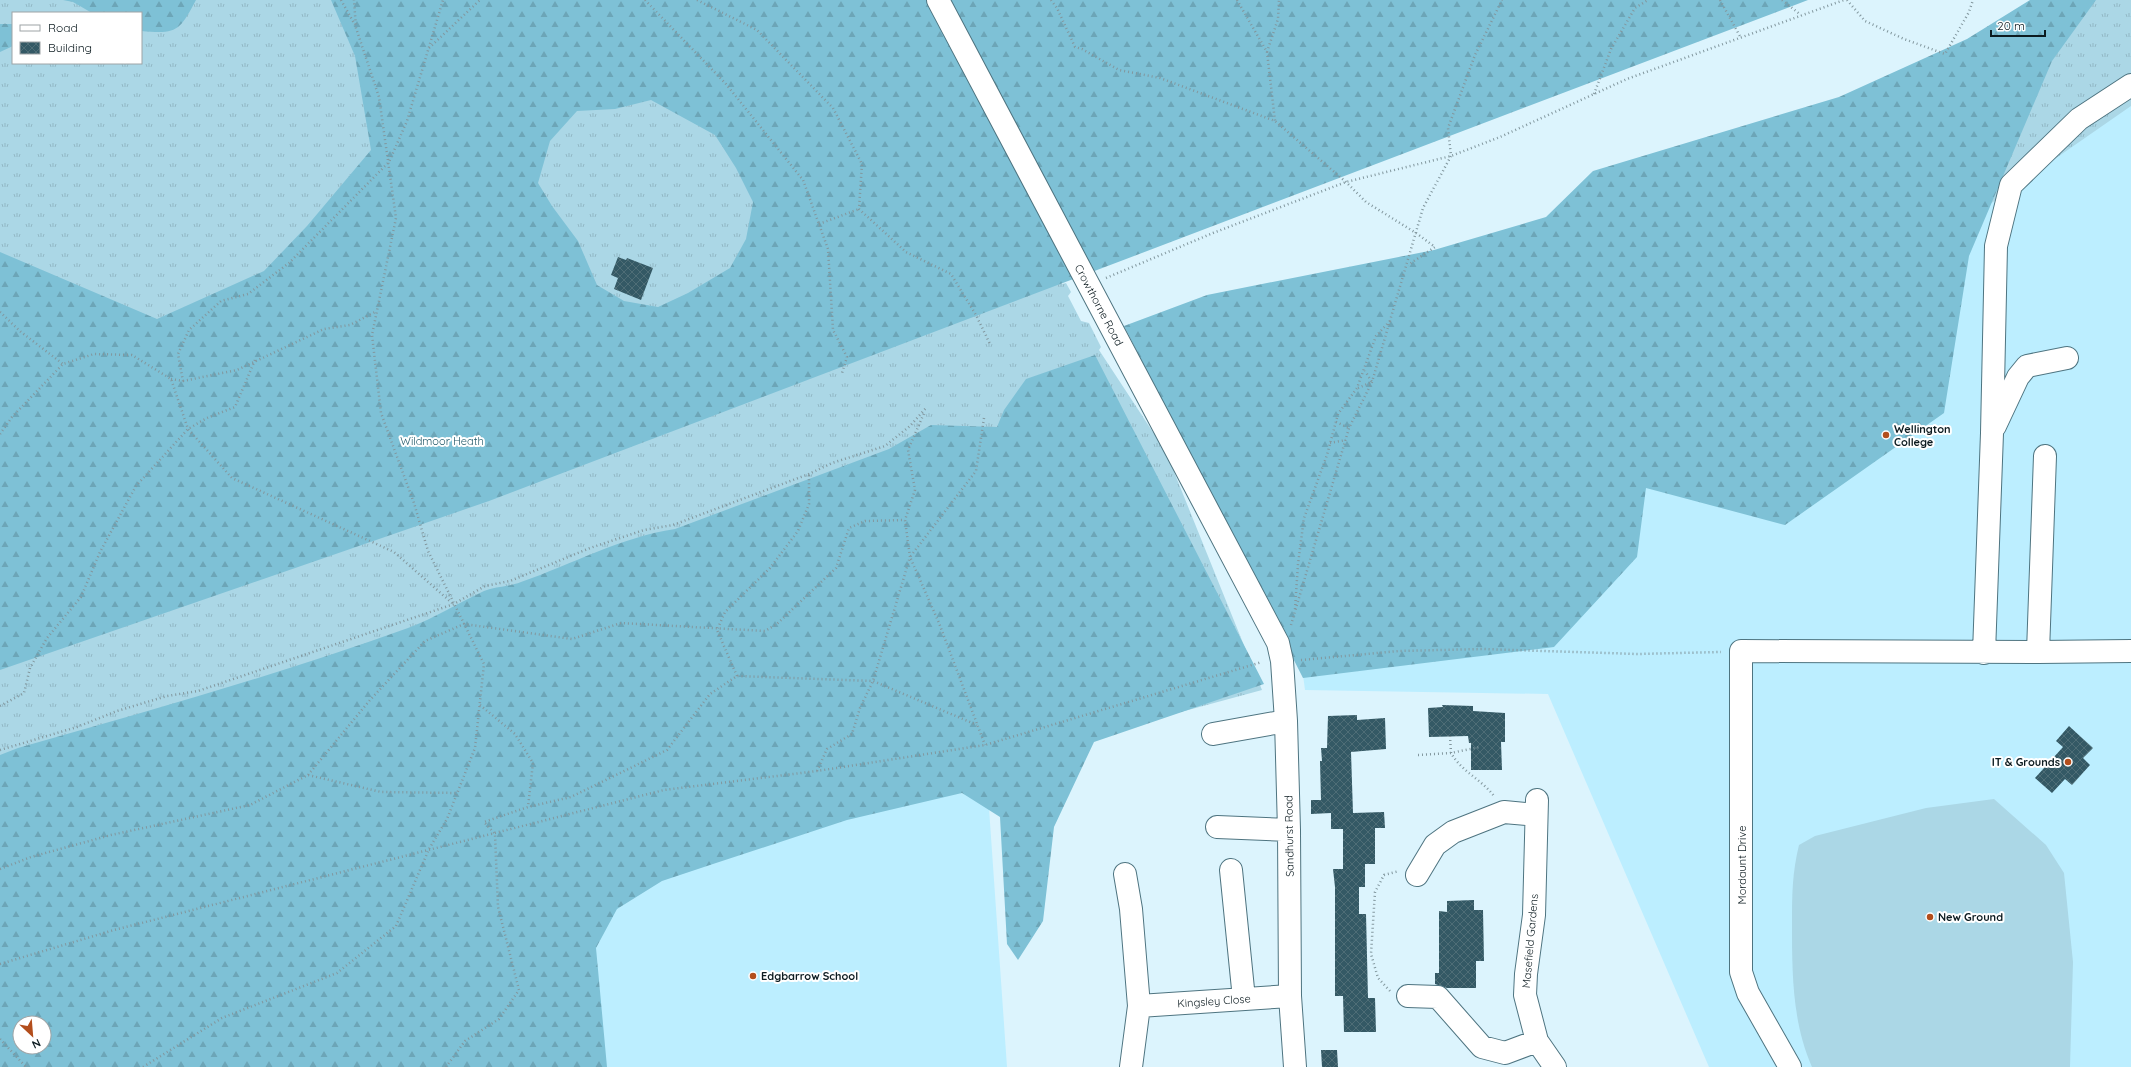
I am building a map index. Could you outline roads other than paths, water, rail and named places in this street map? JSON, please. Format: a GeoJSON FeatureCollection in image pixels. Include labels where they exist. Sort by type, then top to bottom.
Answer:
{"type":"FeatureCollection","features":[{"type":"Feature","properties":{"kind":"street","name":"Crowthorne Road"},"geometry":{"type":"LineString","coordinates":[[938,0],[1088,297],[1261,610]]}},
{"type":"Feature","properties":{"kind":"street"},"geometry":{"type":"LineString","coordinates":[[2131,85],[2079,119],[2011,185],[1996,246],[1992,433],[1984,653],[2131,651]]}},
{"type":"Feature","properties":{"kind":"street"},"geometry":{"type":"LineString","coordinates":[[1992,433],[2018,377],[2027,366],[2067,358]]}},
{"type":"Feature","properties":{"kind":"street"},"geometry":{"type":"LineString","coordinates":[[2038,652],[2045,456]]}},
{"type":"Feature","properties":{"kind":"street","name":"Sandhurst Road"},"geometry":{"type":"LineString","coordinates":[[1261,610],[1278,644],[1275,661],[1286,721],[1289,830],[1290,996],[1295,1067]]}},
{"type":"Feature","properties":{"kind":"street","name":"Mordaunt Drive"},"geometry":{"type":"LineString","coordinates":[[1790,1067],[1748,993],[1741,972],[1741,651],[1984,653]]}},
{"type":"Feature","properties":{"kind":"street"},"geometry":{"type":"LineString","coordinates":[[1213,734],[1286,721]]}},
{"type":"Feature","properties":{"kind":"street","name":"Masefield Gardens"},"geometry":{"type":"LineString","coordinates":[[1420,870],[1435,845],[1454,832],[1502,813],[1536,808],[1534,915],[1526,974],[1525,996],[1537,1041],[1555,1067]]}},
{"type":"Feature","properties":{"kind":"street"},"geometry":{"type":"LineString","coordinates":[[1217,827],[1289,830]]}},
{"type":"Feature","properties":{"kind":"street"},"geometry":{"type":"LineString","coordinates":[[1231,870],[1244,999]]}},
{"type":"Feature","properties":{"kind":"street"},"geometry":{"type":"LineString","coordinates":[[1125,874],[1131,909],[1139,1006],[1131,1067]]}},
{"type":"Feature","properties":{"kind":"street","name":"Kingsley Close"},"geometry":{"type":"LineString","coordinates":[[1139,1006],[1290,996]]}},
{"type":"Feature","properties":{"kind":"street"},"geometry":{"type":"LineString","coordinates":[[1408,996],[1438,997],[1482,1047],[1506,1053],[1537,1041]]}},
{"type":"Feature","properties":{"kind":"place","name":"Wellington College"},"geometry":{"type":"Point","coordinates":[1886,435]}},
{"type":"Feature","properties":{"kind":"place","name":"IT & Grounds"},"geometry":{"type":"Point","coordinates":[2068,762]}},
{"type":"Feature","properties":{"kind":"place","name":"New Ground"},"geometry":{"type":"Point","coordinates":[1930,917]}},
{"type":"Feature","properties":{"kind":"place","name":"Edgbarrow School"},"geometry":{"type":"Point","coordinates":[753,976]}},
{"type":"Feature","properties":{"kind":"park label","name":"Wildmoor Heath"},"geometry":{"type":"Point","coordinates":[442,441]}}]}
